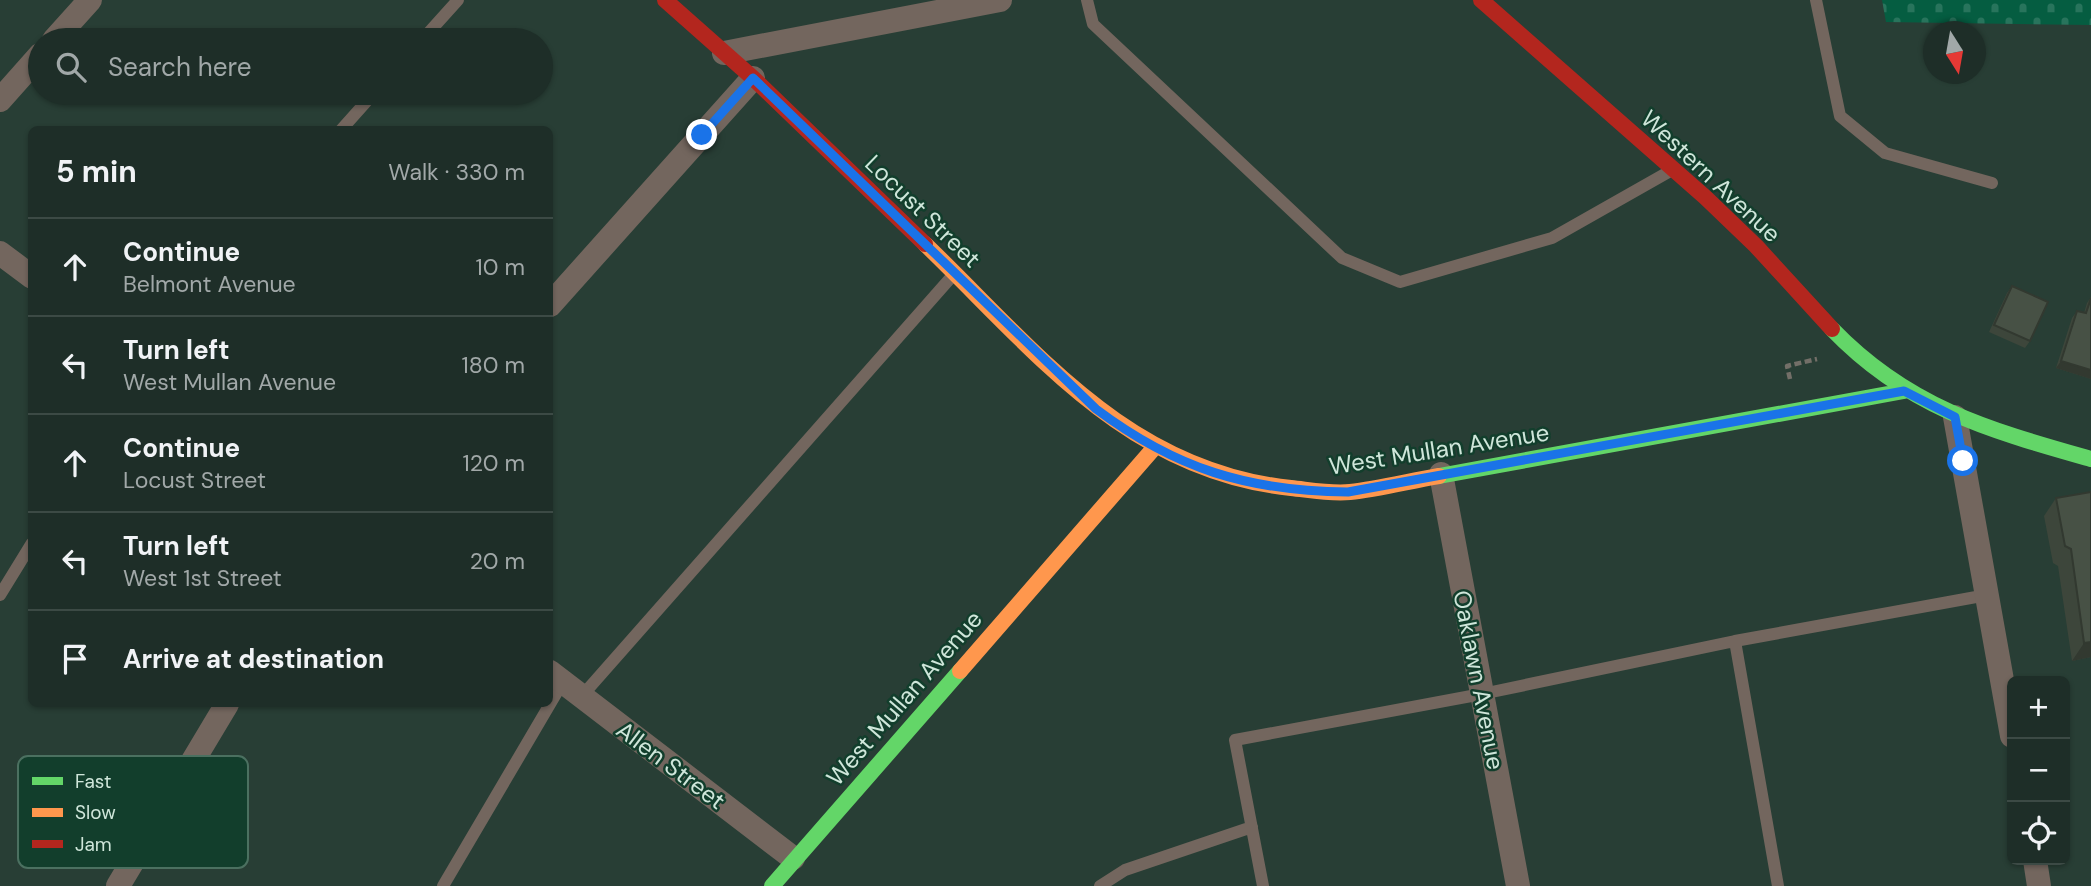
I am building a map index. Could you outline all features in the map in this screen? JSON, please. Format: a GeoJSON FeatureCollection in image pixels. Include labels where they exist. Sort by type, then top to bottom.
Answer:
{"type":"FeatureCollection","features":[{"type":"Feature","properties":{"kind":"street"},"geometry":{"type":"LineString","coordinates":[[65,28],[90,0]]}},
{"type":"Feature","properties":{"kind":"street","name":"Locust Street"},"geometry":{"type":"LineString","coordinates":[[665,0],[753,78],[1096,409],[1154,448]]}},
{"type":"Feature","properties":{"kind":"street"},"geometry":{"type":"LineString","coordinates":[[724,53],[1000,0]]}},
{"type":"Feature","properties":{"kind":"street","name":"Western Avenue"},"geometry":{"type":"LineString","coordinates":[[1481,0],[1735,225],[1861,356],[1904,391]]}},
{"type":"Feature","properties":{"kind":"street"},"geometry":{"type":"LineString","coordinates":[[0,100],[28,68]]}},
{"type":"Feature","properties":{"kind":"street"},"geometry":{"type":"LineString","coordinates":[[553,302],[753,78]]}},
{"type":"Feature","properties":{"kind":"street"},"geometry":{"type":"LineString","coordinates":[[0,253],[28,274]]}},
{"type":"Feature","properties":{"kind":"street"},"geometry":{"type":"LineString","coordinates":[[1904,391],[1955,417],[1996,433],[2091,459]]}},
{"type":"Feature","properties":{"kind":"street","name":"West Mullan Avenue"},"geometry":{"type":"LineString","coordinates":[[772,886],[793,858],[1154,448],[1214,475],[1258,486],[1348,492],[1904,391]]}},
{"type":"Feature","properties":{"kind":"street"},"geometry":{"type":"LineString","coordinates":[[1955,417],[2007,708]]}},
{"type":"Feature","properties":{"kind":"street","name":"Oaklawn Avenue"},"geometry":{"type":"LineString","coordinates":[[1441,474],[1518,886]]}},
{"type":"Feature","properties":{"kind":"street","name":"Allen Street"},"geometry":{"type":"LineString","coordinates":[[565,684],[793,858]]}},
{"type":"Feature","properties":{"kind":"street"},"geometry":{"type":"LineString","coordinates":[[196,756],[225,707]]}},
{"type":"Feature","properties":{"kind":"street"},"geometry":{"type":"LineString","coordinates":[[2036,865],[2039,886]]}},
{"type":"Feature","properties":{"kind":"street"},"geometry":{"type":"LineString","coordinates":[[118,886],[129,868]]}},
{"type":"Feature","properties":{"kind":"lane"},"geometry":{"type":"LineString","coordinates":[[433,28],[458,0]]}},
{"type":"Feature","properties":{"kind":"lane"},"geometry":{"type":"LineString","coordinates":[[1087,0],[1093,24],[1342,258],[1400,282],[1552,238],[1672,169]]}},
{"type":"Feature","properties":{"kind":"lane"},"geometry":{"type":"LineString","coordinates":[[1816,0],[1840,116],[1885,153],[1992,183]]}},
{"type":"Feature","properties":{"kind":"lane"},"geometry":{"type":"LineString","coordinates":[[345,126],[363,105]]}},
{"type":"Feature","properties":{"kind":"lane"},"geometry":{"type":"LineString","coordinates":[[553,704],[565,684],[955,273]]}},
{"type":"Feature","properties":{"kind":"lane"},"geometry":{"type":"LineString","coordinates":[[0,595],[28,550]]}},
{"type":"Feature","properties":{"kind":"lane"},"geometry":{"type":"LineString","coordinates":[[1263,886],[1235,740],[1482,694],[1735,641],[1987,596]]}},
{"type":"Feature","properties":{"kind":"lane"},"geometry":{"type":"LineString","coordinates":[[1735,641],[1778,886]]}},
{"type":"Feature","properties":{"kind":"lane"},"geometry":{"type":"LineString","coordinates":[[443,886],[551,707]]}},
{"type":"Feature","properties":{"kind":"lane"},"geometry":{"type":"LineString","coordinates":[[1100,886],[1125,870],[1252,827]]}},
{"type":"Feature","properties":{"kind":"green space"},"geometry":{"type":"Polygon","coordinates":[[[1882,0],[2091,0],[2091,25],[1986,23],[1986,21],[1886,22],[1882,0]]]}},
{"type":"Feature","properties":{"kind":"building"},"geometry":{"type":"Polygon","coordinates":[[[2012,286],[2048,302],[2030,341],[1994,325],[2012,286]]]}},
{"type":"Feature","properties":{"kind":"building"},"geometry":{"type":"Polygon","coordinates":[[[2091,298],[2091,370],[2061,361],[2077,311],[2086,313],[2091,298]]]}},
{"type":"Feature","properties":{"kind":"building"},"geometry":{"type":"Polygon","coordinates":[[[2091,492],[2091,642],[2084,643],[2071,549],[2065,546],[2056,498],[2091,492]]]}},
{"type":"Feature","properties":{"kind":"traffic: fast"},"geometry":{"type":"LineString","coordinates":[[1832,329],[1890,379],[1920,397],[1984,426],[2091,459]]}},
{"type":"Feature","properties":{"kind":"traffic: fast"},"geometry":{"type":"LineString","coordinates":[[1439,476],[1904,391]]}},
{"type":"Feature","properties":{"kind":"traffic: fast"},"geometry":{"type":"LineString","coordinates":[[772,886],[960,671]]}},
{"type":"Feature","properties":{"kind":"traffic: slow"},"geometry":{"type":"LineString","coordinates":[[925,244],[1046,364],[1088,400],[1132,432],[1180,458],[1233,477],[1328,492],[1361,491],[1439,476]]}},
{"type":"Feature","properties":{"kind":"traffic: slow"},"geometry":{"type":"LineString","coordinates":[[960,671],[1154,448]]}},
{"type":"Feature","properties":{"kind":"traffic: jam"},"geometry":{"type":"LineString","coordinates":[[665,0],[753,78],[925,244]]}},
{"type":"Feature","properties":{"kind":"traffic: jam"},"geometry":{"type":"LineString","coordinates":[[1481,0],[1705,197],[1756,246],[1832,329]]}},
{"type":"Feature","properties":{"kind":"route"},"geometry":{"type":"LineString","coordinates":[[702,135],[753,78],[1096,409],[1132,436],[1172,458],[1214,475],[1258,486],[1348,492],[1904,391],[1955,417],[1963,461]]}}]}
